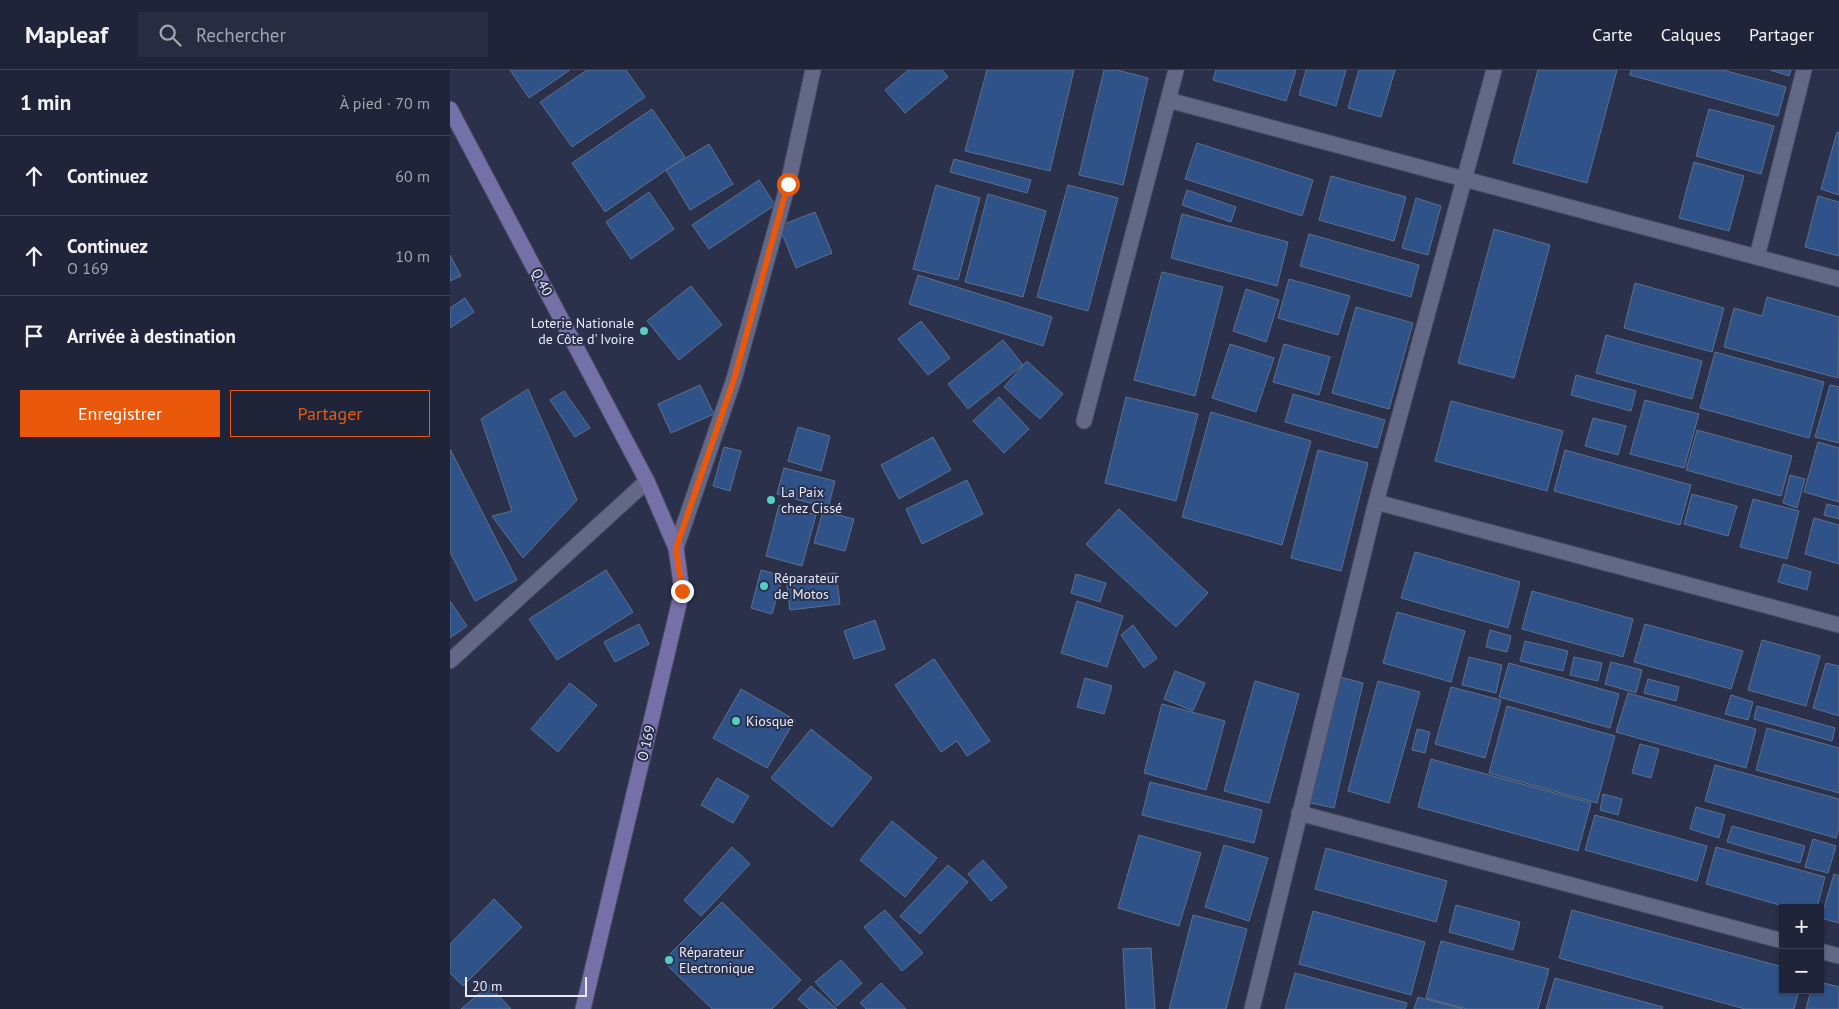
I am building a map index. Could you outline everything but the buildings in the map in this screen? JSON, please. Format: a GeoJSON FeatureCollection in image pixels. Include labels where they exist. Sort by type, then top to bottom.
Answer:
{"type":"FeatureCollection","features":[{"type":"Feature","properties":{"kind":"street"},"geometry":{"type":"LineString","coordinates":[[676,548],[734,379],[788,184],[813,70]]}},
{"type":"Feature","properties":{"kind":"street"},"geometry":{"type":"LineString","coordinates":[[1084,421],[1176,70]]}},
{"type":"Feature","properties":{"kind":"street"},"geometry":{"type":"LineString","coordinates":[[1252,1009],[1376,502],[1494,70]]}},
{"type":"Feature","properties":{"kind":"street"},"geometry":{"type":"LineString","coordinates":[[1757,257],[1804,70]]}},
{"type":"Feature","properties":{"kind":"street"},"geometry":{"type":"LineString","coordinates":[[1168,100],[1839,279]]}},
{"type":"Feature","properties":{"kind":"street","name":"Q 40"},"geometry":{"type":"LineString","coordinates":[[450,109],[647,481]]}},
{"type":"Feature","properties":{"kind":"street"},"geometry":{"type":"LineString","coordinates":[[450,661],[647,481]]}},
{"type":"Feature","properties":{"kind":"street","name":"O 169"},"geometry":{"type":"LineString","coordinates":[[583,1009],[682,591],[676,548],[647,481]]}},
{"type":"Feature","properties":{"kind":"street"},"geometry":{"type":"LineString","coordinates":[[1376,502],[1839,625]]}},
{"type":"Feature","properties":{"kind":"street"},"geometry":{"type":"LineString","coordinates":[[1299,813],[1779,940]]}},
{"type":"Feature","properties":{"kind":"street"},"geometry":{"type":"LineString","coordinates":[[1824,952],[1839,956]]}},
{"type":"Feature","properties":{"kind":"place","name":"Loterie Nationale de Côte d' Ivoire"},"geometry":{"type":"Point","coordinates":[644,331]}},
{"type":"Feature","properties":{"kind":"place","name":"La Paix chez Cissé"},"geometry":{"type":"Point","coordinates":[771,500]}},
{"type":"Feature","properties":{"kind":"place","name":"Réparateur de Motos"},"geometry":{"type":"Point","coordinates":[764,586]}},
{"type":"Feature","properties":{"kind":"place","name":"Kiosque"},"geometry":{"type":"Point","coordinates":[736,721]}},
{"type":"Feature","properties":{"kind":"place","name":"Réparateur Electronique"},"geometry":{"type":"Point","coordinates":[669,960]}},
{"type":"Feature","properties":{"kind":"route"},"geometry":{"type":"LineString","coordinates":[[682,591],[676,548],[734,379],[788,184]]}}]}
